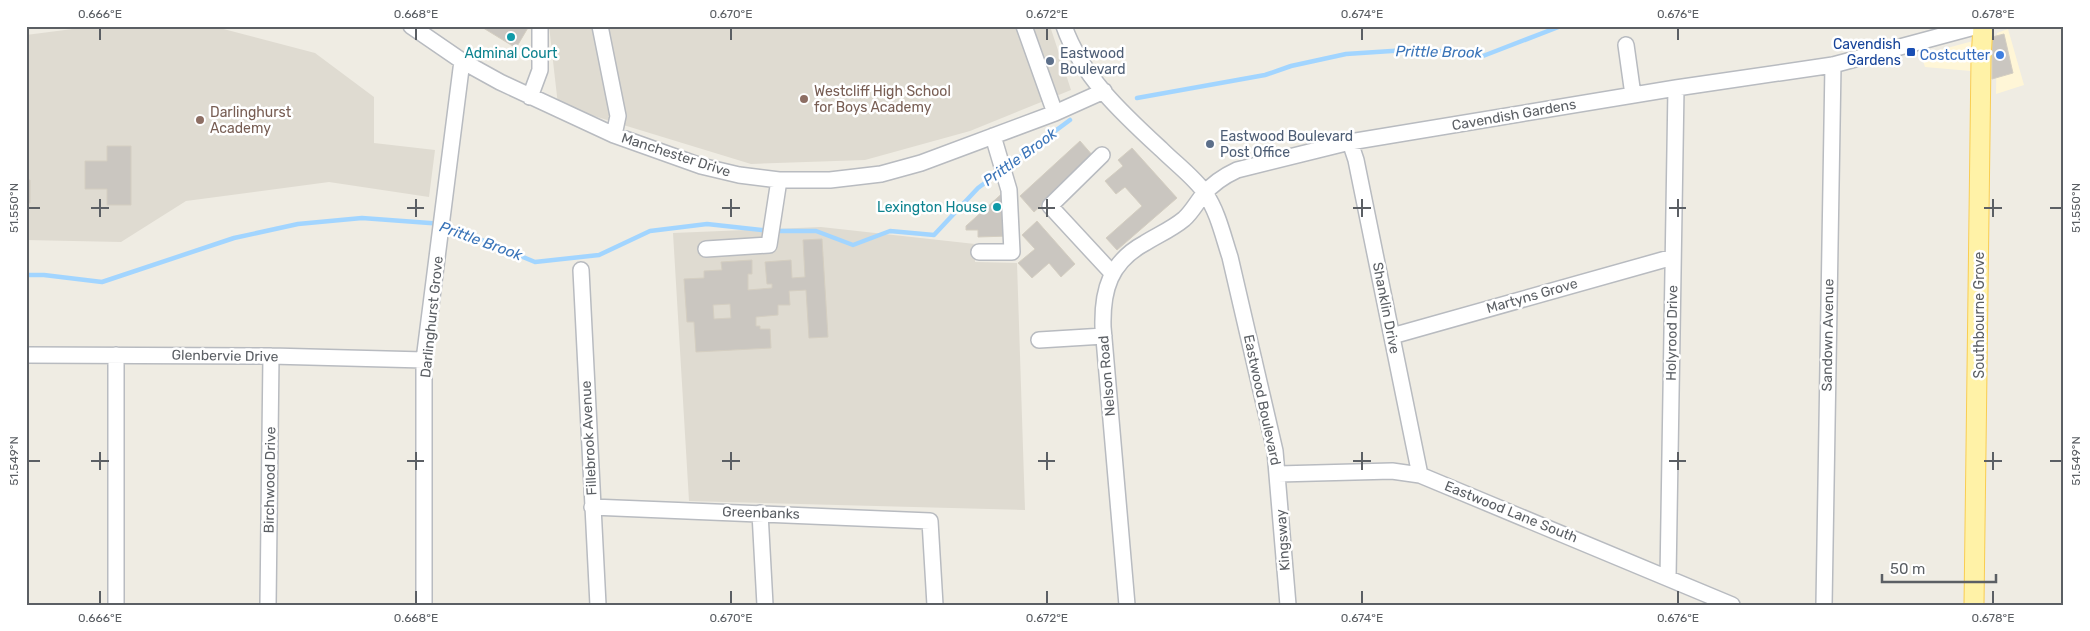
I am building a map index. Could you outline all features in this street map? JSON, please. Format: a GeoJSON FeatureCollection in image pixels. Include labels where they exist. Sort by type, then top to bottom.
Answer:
{"type":"FeatureCollection","features":[{"type":"Feature","properties":{"kind":"main road","name":"Southbourne Grove"},"geometry":{"type":"LineString","coordinates":[[1974,605],[1981,58],[1983,26]]}},
{"type":"Feature","properties":{"kind":"street","name":"Manchester Drive"},"geometry":{"type":"LineString","coordinates":[[411,26],[462,60],[530,98],[614,135],[701,166],[739,175],[779,180],[830,180],[881,174],[921,163],[1055,113],[1104,91]]}},
{"type":"Feature","properties":{"kind":"street"},"geometry":{"type":"LineString","coordinates":[[530,98],[540,70],[540,26]]}},
{"type":"Feature","properties":{"kind":"street"},"geometry":{"type":"LineString","coordinates":[[600,26],[618,116],[614,135]]}},
{"type":"Feature","properties":{"kind":"street"},"geometry":{"type":"LineString","coordinates":[[1024,26],[1055,113]]}},
{"type":"Feature","properties":{"kind":"street","name":"Eastwood Boulevard"},"geometry":{"type":"LineString","coordinates":[[1064,26],[1071,47],[1104,91],[1123,113],[1205,193],[1220,226],[1230,257],[1275,451],[1278,474]]}},
{"type":"Feature","properties":{"kind":"street","name":"Cavendish Gardens"},"geometry":{"type":"LineString","coordinates":[[1205,193],[1220,178],[1237,170],[1350,142],[1676,88],[1833,65],[1978,26]]}},
{"type":"Feature","properties":{"kind":"street"},"geometry":{"type":"LineString","coordinates":[[1626,45],[1633,95]]}},
{"type":"Feature","properties":{"kind":"street","name":"Darlinghurst Grove"},"geometry":{"type":"LineString","coordinates":[[424,605],[424,360],[462,60]]}},
{"type":"Feature","properties":{"kind":"street","name":"Sandown Avenue"},"geometry":{"type":"LineString","coordinates":[[1824,605],[1833,65]]}},
{"type":"Feature","properties":{"kind":"street","name":"Holyrood Drive"},"geometry":{"type":"LineString","coordinates":[[1668,578],[1676,88]]}},
{"type":"Feature","properties":{"kind":"street"},"geometry":{"type":"LineString","coordinates":[[979,252],[1012,252],[1008,182],[993,136]]}},
{"type":"Feature","properties":{"kind":"street","name":"Shanklin Drive"},"geometry":{"type":"LineString","coordinates":[[1350,142],[1356,160],[1420,475]]}},
{"type":"Feature","properties":{"kind":"street"},"geometry":{"type":"LineString","coordinates":[[1102,155],[1050,206],[1112,272]]}},
{"type":"Feature","properties":{"kind":"street"},"geometry":{"type":"LineString","coordinates":[[706,249],[769,246],[779,180]]}},
{"type":"Feature","properties":{"kind":"street","name":"Nelson Road"},"geometry":{"type":"LineString","coordinates":[[1127,605],[1104,336],[1104,296],[1112,272],[1132,252],[1186,217],[1205,193]]}},
{"type":"Feature","properties":{"kind":"street","name":"Martyns Grove"},"geometry":{"type":"LineString","coordinates":[[1392,336],[1673,257]]}},
{"type":"Feature","properties":{"kind":"street","name":"Fillebrook Avenue"},"geometry":{"type":"LineString","coordinates":[[581,270],[598,605]]}},
{"type":"Feature","properties":{"kind":"street"},"geometry":{"type":"LineString","coordinates":[[1039,340],[1104,336]]}},
{"type":"Feature","properties":{"kind":"street","name":"Glenbervie Drive"},"geometry":{"type":"LineString","coordinates":[[26,355],[271,356],[424,360]]}},
{"type":"Feature","properties":{"kind":"street"},"geometry":{"type":"LineString","coordinates":[[116,355],[116,605]]}},
{"type":"Feature","properties":{"kind":"street","name":"Birchwood Drive"},"geometry":{"type":"LineString","coordinates":[[268,605],[271,356]]}},
{"type":"Feature","properties":{"kind":"street","name":"Eastwood Lane South"},"geometry":{"type":"LineString","coordinates":[[1278,474],[1392,471],[1420,475],[1732,605]]}},
{"type":"Feature","properties":{"kind":"street","name":"Kingsway"},"geometry":{"type":"LineString","coordinates":[[1278,474],[1288,605]]}},
{"type":"Feature","properties":{"kind":"street","name":"Greenbanks"},"geometry":{"type":"LineString","coordinates":[[592,506],[930,521],[935,605]]}},
{"type":"Feature","properties":{"kind":"street"},"geometry":{"type":"LineString","coordinates":[[760,513],[765,605]]}},
{"type":"Feature","properties":{"kind":"shaded area","name":"Darlinghurst Academy"},"geometry":{"type":"Polygon","coordinates":[[[96,26],[212,26],[315,53],[374,97],[374,143],[435,150],[429,197],[329,182],[186,201],[121,242],[26,240],[26,35],[96,26]]]}},
{"type":"Feature","properties":{"kind":"shaded area","name":"Westcliff High School for Boys Academy"},"geometry":{"type":"Polygon","coordinates":[[[549,26],[1050,26],[1071,90],[970,131],[865,160],[751,164],[558,105],[549,26]]]}},
{"type":"Feature","properties":{"kind":"shaded area"},"geometry":{"type":"Polygon","coordinates":[[[2008,29],[2024,85],[1996,94],[1997,33],[2008,29]]]}},
{"type":"Feature","properties":{"kind":"shaded area"},"geometry":{"type":"Polygon","coordinates":[[[1973,41],[1971,71],[1925,67],[1921,55],[1973,41]]]}},
{"type":"Feature","properties":{"kind":"shaded area"},"geometry":{"type":"Polygon","coordinates":[[[821,227],[975,244],[975,262],[1017,263],[1025,510],[689,501],[673,233],[821,227]]]}},
{"type":"Feature","properties":{"kind":"building","name":"Adminal Court"},"geometry":{"type":"Polygon","coordinates":[[[480,26],[529,26],[516,48],[480,26]]]}},
{"type":"Feature","properties":{"kind":"building","name":"Costcutter"},"geometry":{"type":"Polygon","coordinates":[[[2004,34],[2013,73],[1992,79],[1992,37],[2004,34]]]}},
{"type":"Feature","properties":{"kind":"building"},"geometry":{"type":"Polygon","coordinates":[[[1080,141],[1094,157],[1034,212],[1020,196],[1080,141]]]}},
{"type":"Feature","properties":{"kind":"building"},"geometry":{"type":"Polygon","coordinates":[[[107,146],[131,146],[131,205],[107,205],[107,189],[85,189],[85,161],[107,161],[107,146]]]}},
{"type":"Feature","properties":{"kind":"building"},"geometry":{"type":"Polygon","coordinates":[[[1132,148],[1177,198],[1117,250],[1106,238],[1142,206],[1125,187],[1116,194],[1105,181],[1123,166],[1118,160],[1132,148]]]}},
{"type":"Feature","properties":{"kind":"building"},"geometry":{"type":"Polygon","coordinates":[[[26,180],[30,180],[30,203],[26,203],[26,180]]]}},
{"type":"Feature","properties":{"kind":"building","name":"Lexington House"},"geometry":{"type":"Polygon","coordinates":[[[1007,189],[1009,236],[978,237],[978,230],[966,230],[966,226],[1007,189]]]}},
{"type":"Feature","properties":{"kind":"building"},"geometry":{"type":"Polygon","coordinates":[[[1037,221],[1075,264],[1061,277],[1049,263],[1032,278],[1018,263],[1035,249],[1022,235],[1037,221]]]}},
{"type":"Feature","properties":{"kind":"building"},"geometry":{"type":"Polygon","coordinates":[[[822,239],[828,337],[809,338],[806,290],[789,291],[790,305],[778,305],[778,315],[756,317],[756,326],[760,326],[760,329],[770,329],[771,348],[696,352],[694,322],[687,322],[684,279],[704,278],[704,271],[722,270],[721,262],[752,260],[752,274],[748,274],[748,290],[772,288],[772,284],[767,284],[765,262],[791,260],[792,278],[805,277],[803,240],[822,239]],[[730,304],[713,305],[714,319],[731,318],[730,304]]]}},
{"type":"Feature","properties":{"kind":"waterway","name":"Prittle Brook"},"geometry":{"type":"LineString","coordinates":[[1137,98],[1265,75],[1291,66],[1346,54],[1422,49],[1483,56],[1561,26]]}},
{"type":"Feature","properties":{"kind":"waterway","name":"Prittle Brook"},"geometry":{"type":"LineString","coordinates":[[26,275],[44,275],[102,282],[234,238],[298,224],[362,218],[443,224],[535,262],[599,255],[650,231],[707,224],[772,231],[816,231],[853,245],[890,231],[934,235],[978,188],[1070,120]]}},
{"type":"Feature","properties":{"kind":"place","name":"Adminal Court"},"geometry":{"type":"Point","coordinates":[511,37]}},
{"type":"Feature","properties":{"kind":"place","name":"Cavendish Gardens"},"geometry":{"type":"Point","coordinates":[1911,52]}},
{"type":"Feature","properties":{"kind":"place","name":"Costcutter"},"geometry":{"type":"Point","coordinates":[2000,55]}},
{"type":"Feature","properties":{"kind":"place","name":"Eastwood Boulevard"},"geometry":{"type":"Point","coordinates":[1050,61]}},
{"type":"Feature","properties":{"kind":"place","name":"Westcliff High School for Boys Academy"},"geometry":{"type":"Point","coordinates":[804,99]}},
{"type":"Feature","properties":{"kind":"place","name":"Darlinghurst Academy"},"geometry":{"type":"Point","coordinates":[200,120]}},
{"type":"Feature","properties":{"kind":"place","name":"Eastwood Boulevard Post Office"},"geometry":{"type":"Point","coordinates":[1210,144]}},
{"type":"Feature","properties":{"kind":"place","name":"Lexington House"},"geometry":{"type":"Point","coordinates":[997,207]}}]}
